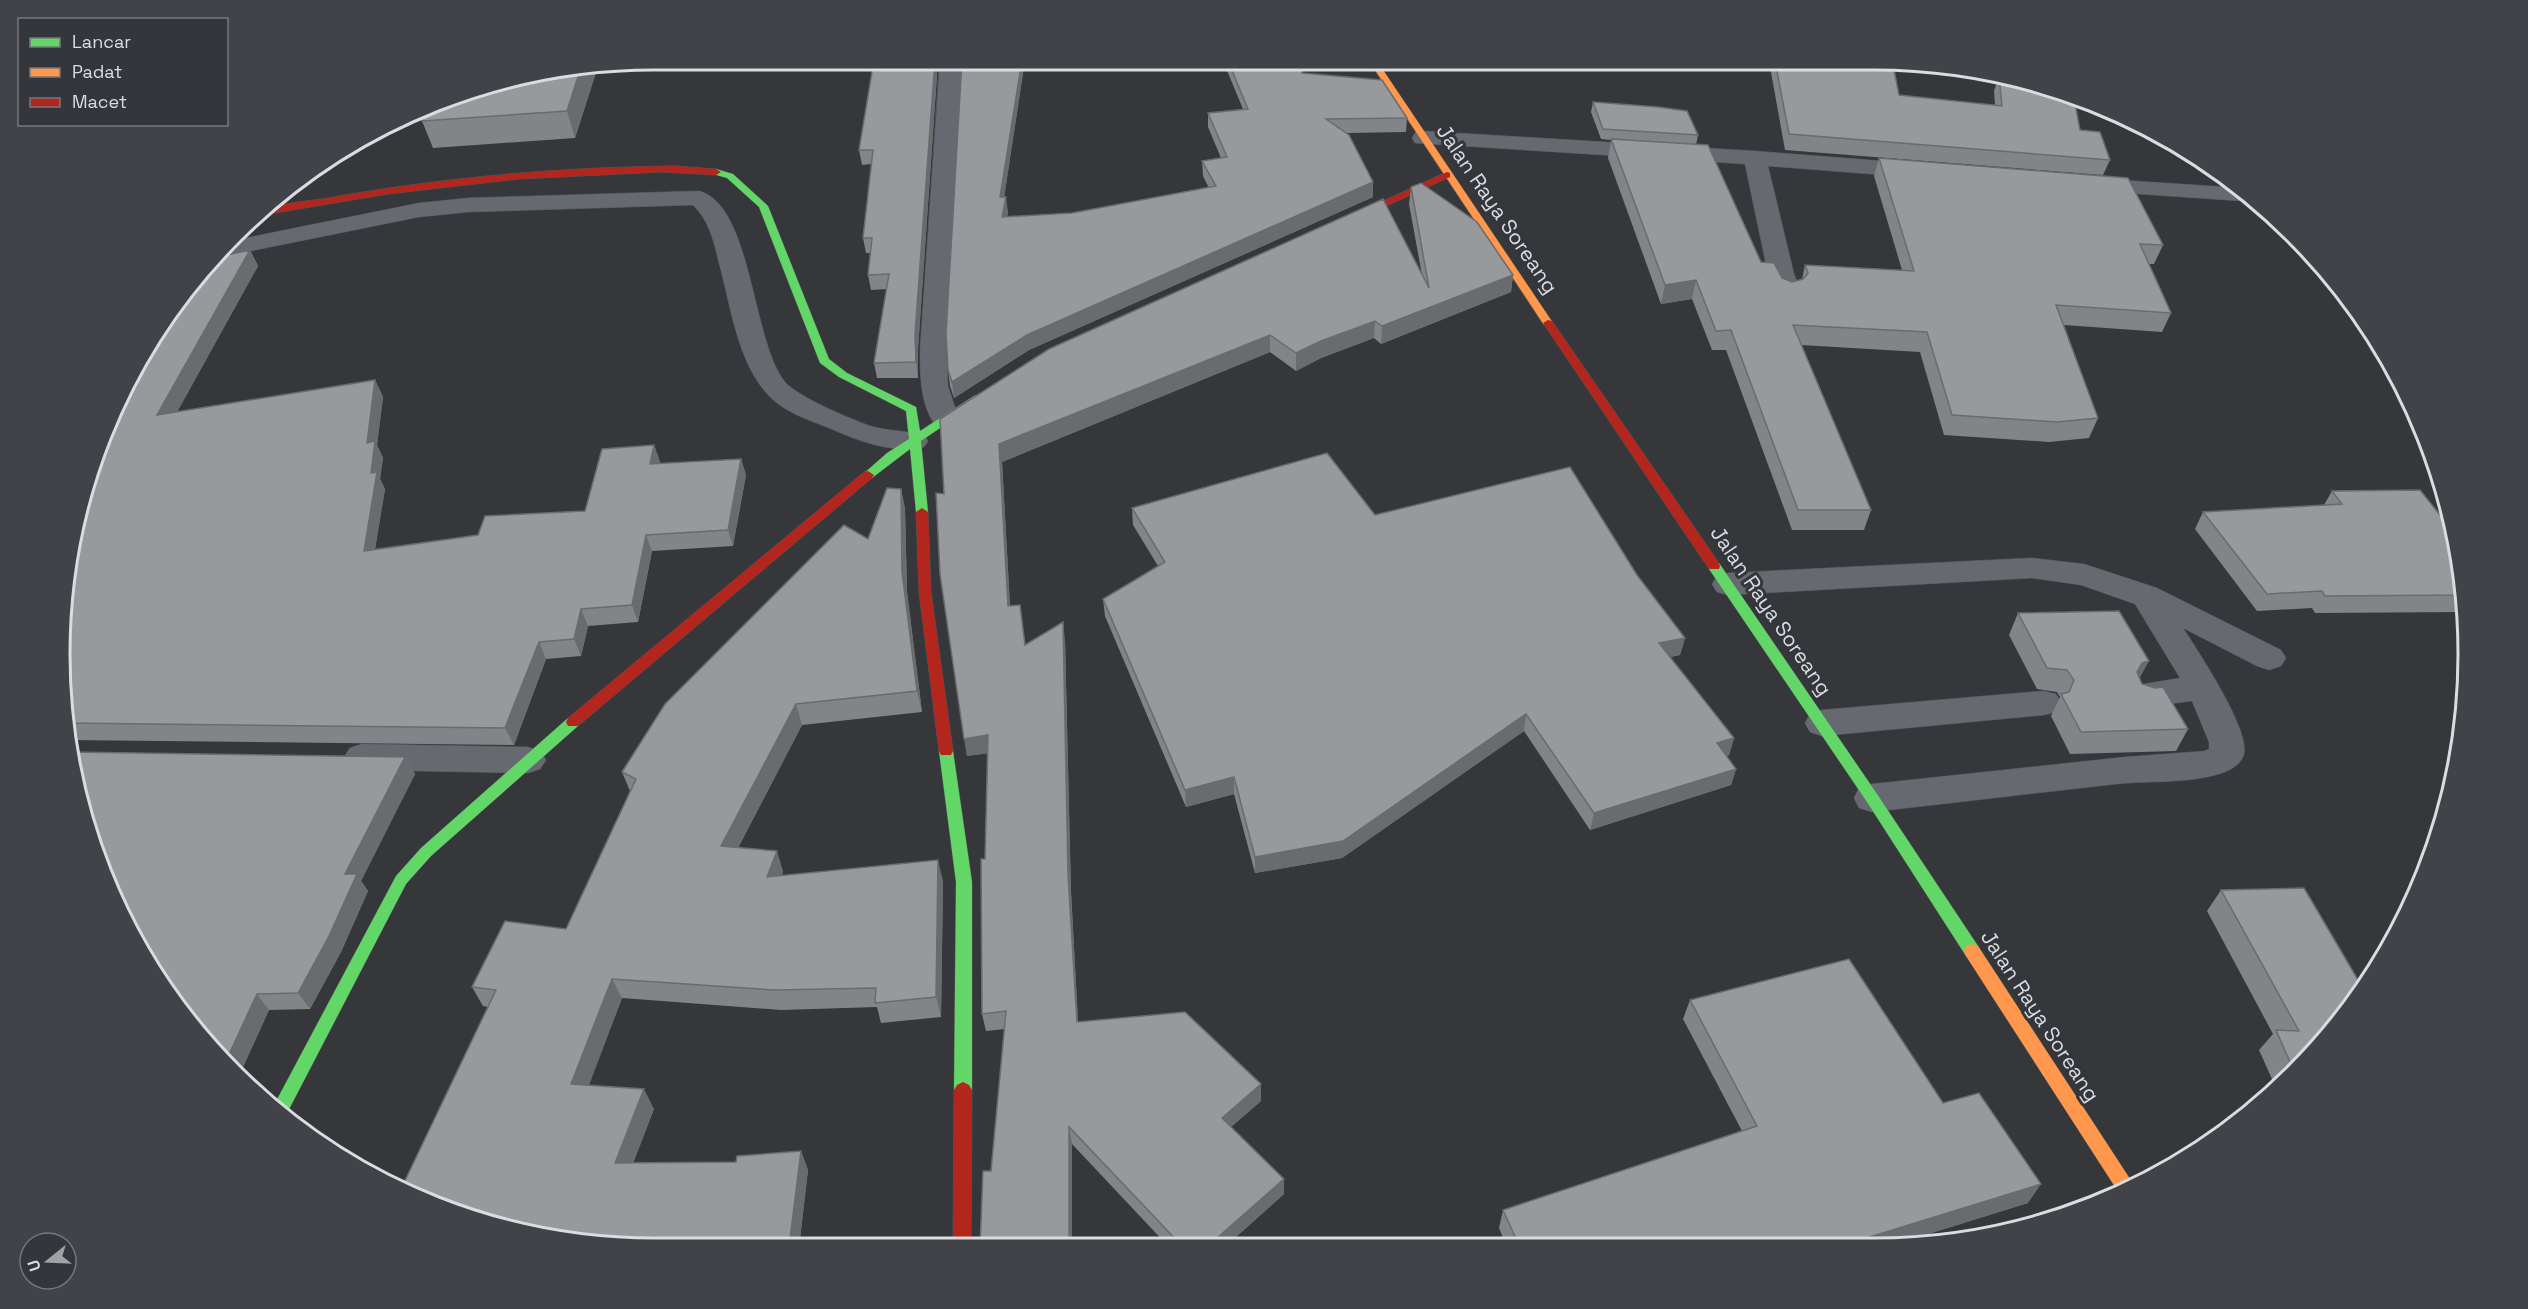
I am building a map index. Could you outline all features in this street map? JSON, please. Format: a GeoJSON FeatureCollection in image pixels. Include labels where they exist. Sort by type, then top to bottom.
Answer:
{"type":"FeatureCollection","features":[{"type":"Feature","properties":{"kind":"street"},"geometry":{"type":"LineString","coordinates":[[945,419],[934,386],[933,349],[950,70]]}},
{"type":"Feature","properties":{"kind":"street","name":"Jalan Raya Soreang"},"geometry":{"type":"LineString","coordinates":[[1379,70],[1447,175],[1822,723],[2123,1182]]}},
{"type":"Feature","properties":{"kind":"street"},"geometry":{"type":"LineString","coordinates":[[1423,138],[1755,158],[1940,173]]}},
{"type":"Feature","properties":{"kind":"street"},"geometry":{"type":"LineString","coordinates":[[1755,158],[1781,274],[1788,291]]}},
{"type":"Feature","properties":{"kind":"street"},"geometry":{"type":"LineString","coordinates":[[274,211],[385,192],[528,174],[675,169],[714,171],[730,176],[763,206],[813,339],[824,361],[843,375],[912,409],[923,519],[926,592],[964,882],[962,1238]]}},
{"type":"Feature","properties":{"kind":"street"},"geometry":{"type":"LineString","coordinates":[[1329,228],[1447,175]]}},
{"type":"Feature","properties":{"kind":"street"},"geometry":{"type":"LineString","coordinates":[[2068,183],[2234,195]]}},
{"type":"Feature","properties":{"kind":"street"},"geometry":{"type":"LineString","coordinates":[[385,192],[403,212]]}},
{"type":"Feature","properties":{"kind":"street"},"geometry":{"type":"LineString","coordinates":[[237,247],[403,212],[468,205],[699,198],[712,210],[725,237],[760,364],[775,388],[793,402],[869,435],[914,441]]}},
{"type":"Feature","properties":{"kind":"street"},"geometry":{"type":"LineString","coordinates":[[283,1105],[401,880],[426,852],[528,760],[882,464],[945,419],[993,389]]}},
{"type":"Feature","properties":{"kind":"street"},"geometry":{"type":"LineString","coordinates":[[1728,584],[2032,568],[2084,575],[2146,596],[2269,658]]}},
{"type":"Feature","properties":{"kind":"street"},"geometry":{"type":"LineString","coordinates":[[1872,798],[2125,770],[2206,764],[2217,761],[2226,754],[2228,746],[2216,711],[2146,596]]}},
{"type":"Feature","properties":{"kind":"street"},"geometry":{"type":"LineString","coordinates":[[2144,695],[2202,687]]}},
{"type":"Feature","properties":{"kind":"street"},"geometry":{"type":"LineString","coordinates":[[1822,723],[2044,703]]}},
{"type":"Feature","properties":{"kind":"street"},"geometry":{"type":"LineString","coordinates":[[327,758],[528,760]]}},
{"type":"Feature","properties":{"kind":"building"},"geometry":{"type":"Polygon","coordinates":[[[872,70],[934,70],[915,334],[916,362],[874,363],[889,274],[868,275],[872,238],[863,238],[873,150],[859,150],[872,70]]]}},
{"type":"Feature","properties":{"kind":"building"},"geometry":{"type":"Polygon","coordinates":[[[961,70],[1020,70],[1000,197],[1006,197],[1002,217],[1072,213],[1216,186],[1202,161],[1227,157],[1208,113],[1248,109],[1232,70],[1302,70],[1302,73],[1382,80],[1407,118],[1326,119],[1349,135],[1373,182],[1027,335],[952,382],[948,370],[946,334],[961,70]]]}},
{"type":"Feature","properties":{"kind":"building"},"geometry":{"type":"Polygon","coordinates":[[[1777,70],[1894,71],[1899,95],[2002,106],[2000,85],[2025,90],[2076,107],[2080,130],[2100,132],[2110,160],[1789,134],[1777,70]]]}},
{"type":"Feature","properties":{"kind":"building"},"geometry":{"type":"Polygon","coordinates":[[[578,75],[567,111],[422,121],[431,115],[467,101],[503,90],[578,75]]]}},
{"type":"Feature","properties":{"kind":"building"},"geometry":{"type":"Polygon","coordinates":[[[1593,102],[1687,111],[1698,135],[1603,129],[1593,102]]]}},
{"type":"Feature","properties":{"kind":"building"},"geometry":{"type":"Polygon","coordinates":[[[1611,139],[1708,145],[1761,262],[1774,263],[1782,278],[1792,282],[1803,279],[1808,273],[1805,265],[1914,271],[1879,158],[2128,178],[2163,245],[2140,244],[2171,313],[2056,305],[2098,418],[2057,422],[1952,415],[1927,332],[1793,325],[1871,510],[1798,510],[1731,330],[1716,331],[1696,280],[1665,285],[1611,139]]]}},
{"type":"Feature","properties":{"kind":"building"},"geometry":{"type":"Polygon","coordinates":[[[1421,183],[1477,222],[1513,275],[1382,326],[1375,321],[1296,353],[1270,335],[999,444],[1008,606],[1020,605],[1025,645],[1063,622],[1068,875],[1077,1022],[1185,1012],[1261,1084],[1222,1118],[1284,1179],[1217,1238],[1174,1238],[1069,1127],[1069,1238],[980,1238],[983,1171],[991,1171],[1006,1011],[982,1014],[981,859],[985,859],[988,735],[964,739],[940,574],[936,493],[944,494],[940,419],[1049,349],[1383,199],[1429,288],[1411,187],[1421,183]]]}},
{"type":"Feature","properties":{"kind":"building"},"geometry":{"type":"Polygon","coordinates":[[[250,250],[157,415],[375,380],[367,443],[375,441],[371,473],[377,472],[364,551],[478,535],[485,516],[585,511],[602,449],[654,445],[650,464],[741,459],[728,530],[646,535],[632,605],[581,609],[574,639],[539,642],[505,728],[74,723],[70,654],[75,578],[90,503],[101,467],[131,396],[149,362],[191,299],[230,254],[250,250]]]}},
{"type":"Feature","properties":{"kind":"building"},"geometry":{"type":"Polygon","coordinates":[[[1327,453],[1375,515],[1570,467],[1637,575],[1685,638],[1659,643],[1734,738],[1717,743],[1736,769],[1594,813],[1526,714],[1343,841],[1255,857],[1234,777],[1185,790],[1103,599],[1165,562],[1132,508],[1327,453]]]}},
{"type":"Feature","properties":{"kind":"building"},"geometry":{"type":"Polygon","coordinates":[[[887,488],[901,489],[902,572],[917,691],[796,704],[721,846],[777,851],[767,877],[938,860],[936,997],[875,1003],[876,988],[774,990],[612,979],[571,1084],[644,1089],[615,1163],[736,1162],[737,1156],[801,1151],[790,1238],[654,1238],[578,1234],[503,1219],[467,1208],[404,1182],[496,990],[472,987],[505,921],[566,929],[636,779],[622,772],[665,704],[844,525],[868,539],[887,488]]]}},
{"type":"Feature","properties":{"kind":"building"},"geometry":{"type":"Polygon","coordinates":[[[2420,490],[2441,516],[2454,595],[2325,596],[2322,591],[2267,594],[2203,512],[2342,504],[2332,491],[2420,490]]]}},
{"type":"Feature","properties":{"kind":"building"},"geometry":{"type":"Polygon","coordinates":[[[2119,611],[2149,661],[2142,663],[2137,672],[2142,684],[2155,688],[2163,687],[2188,729],[2081,732],[2061,694],[2069,692],[2074,680],[2067,670],[2047,668],[2018,613],[2119,611]]]}},
{"type":"Feature","properties":{"kind":"building"},"geometry":{"type":"Polygon","coordinates":[[[79,752],[405,757],[345,874],[357,874],[329,936],[298,993],[257,994],[229,1054],[215,1040],[169,979],[131,913],[101,842],[90,806],[79,752]]]}},
{"type":"Feature","properties":{"kind":"building"},"geometry":{"type":"Polygon","coordinates":[[[2304,888],[2358,980],[2313,1040],[2290,1063],[2276,1030],[2299,1031],[2221,890],[2304,888]]]}},
{"type":"Feature","properties":{"kind":"building"},"geometry":{"type":"Polygon","coordinates":[[[1849,959],[1943,1103],[1979,1093],[2041,1184],[1866,1238],[1516,1238],[1503,1210],[1757,1126],[1690,1000],[1849,959]]]}},
{"type":"Feature","properties":{"kind":"traffic: fast"},"geometry":{"type":"LineString","coordinates":[[716,172],[730,176],[763,206],[824,361],[843,375],[912,409],[922,512]]}},
{"type":"Feature","properties":{"kind":"traffic: fast"},"geometry":{"type":"LineString","coordinates":[[868,475],[891,456],[978,398]]}},
{"type":"Feature","properties":{"kind":"traffic: fast"},"geometry":{"type":"LineString","coordinates":[[1714,566],[1872,798],[1972,951]]}},
{"type":"Feature","properties":{"kind":"traffic: fast"},"geometry":{"type":"LineString","coordinates":[[283,1105],[401,880],[426,852],[573,722]]}},
{"type":"Feature","properties":{"kind":"traffic: fast"},"geometry":{"type":"LineString","coordinates":[[946,751],[964,882],[963,1090]]}},
{"type":"Feature","properties":{"kind":"traffic: slow"},"geometry":{"type":"LineString","coordinates":[[1379,70],[1548,323]]}},
{"type":"Feature","properties":{"kind":"traffic: slow"},"geometry":{"type":"LineString","coordinates":[[1972,951],[2123,1182]]}},
{"type":"Feature","properties":{"kind":"traffic: jam"},"geometry":{"type":"LineString","coordinates":[[274,211],[388,191],[519,176],[648,169],[689,169],[716,172]]}},
{"type":"Feature","properties":{"kind":"traffic: jam"},"geometry":{"type":"LineString","coordinates":[[1345,221],[1447,175]]}},
{"type":"Feature","properties":{"kind":"traffic: jam"},"geometry":{"type":"LineString","coordinates":[[1548,323],[1714,566]]}},
{"type":"Feature","properties":{"kind":"traffic: jam"},"geometry":{"type":"LineString","coordinates":[[573,722],[868,475]]}},
{"type":"Feature","properties":{"kind":"traffic: jam"},"geometry":{"type":"LineString","coordinates":[[922,512],[925,592],[946,751]]}},
{"type":"Feature","properties":{"kind":"traffic: jam"},"geometry":{"type":"LineString","coordinates":[[962,1238],[963,1090]]}}]}
